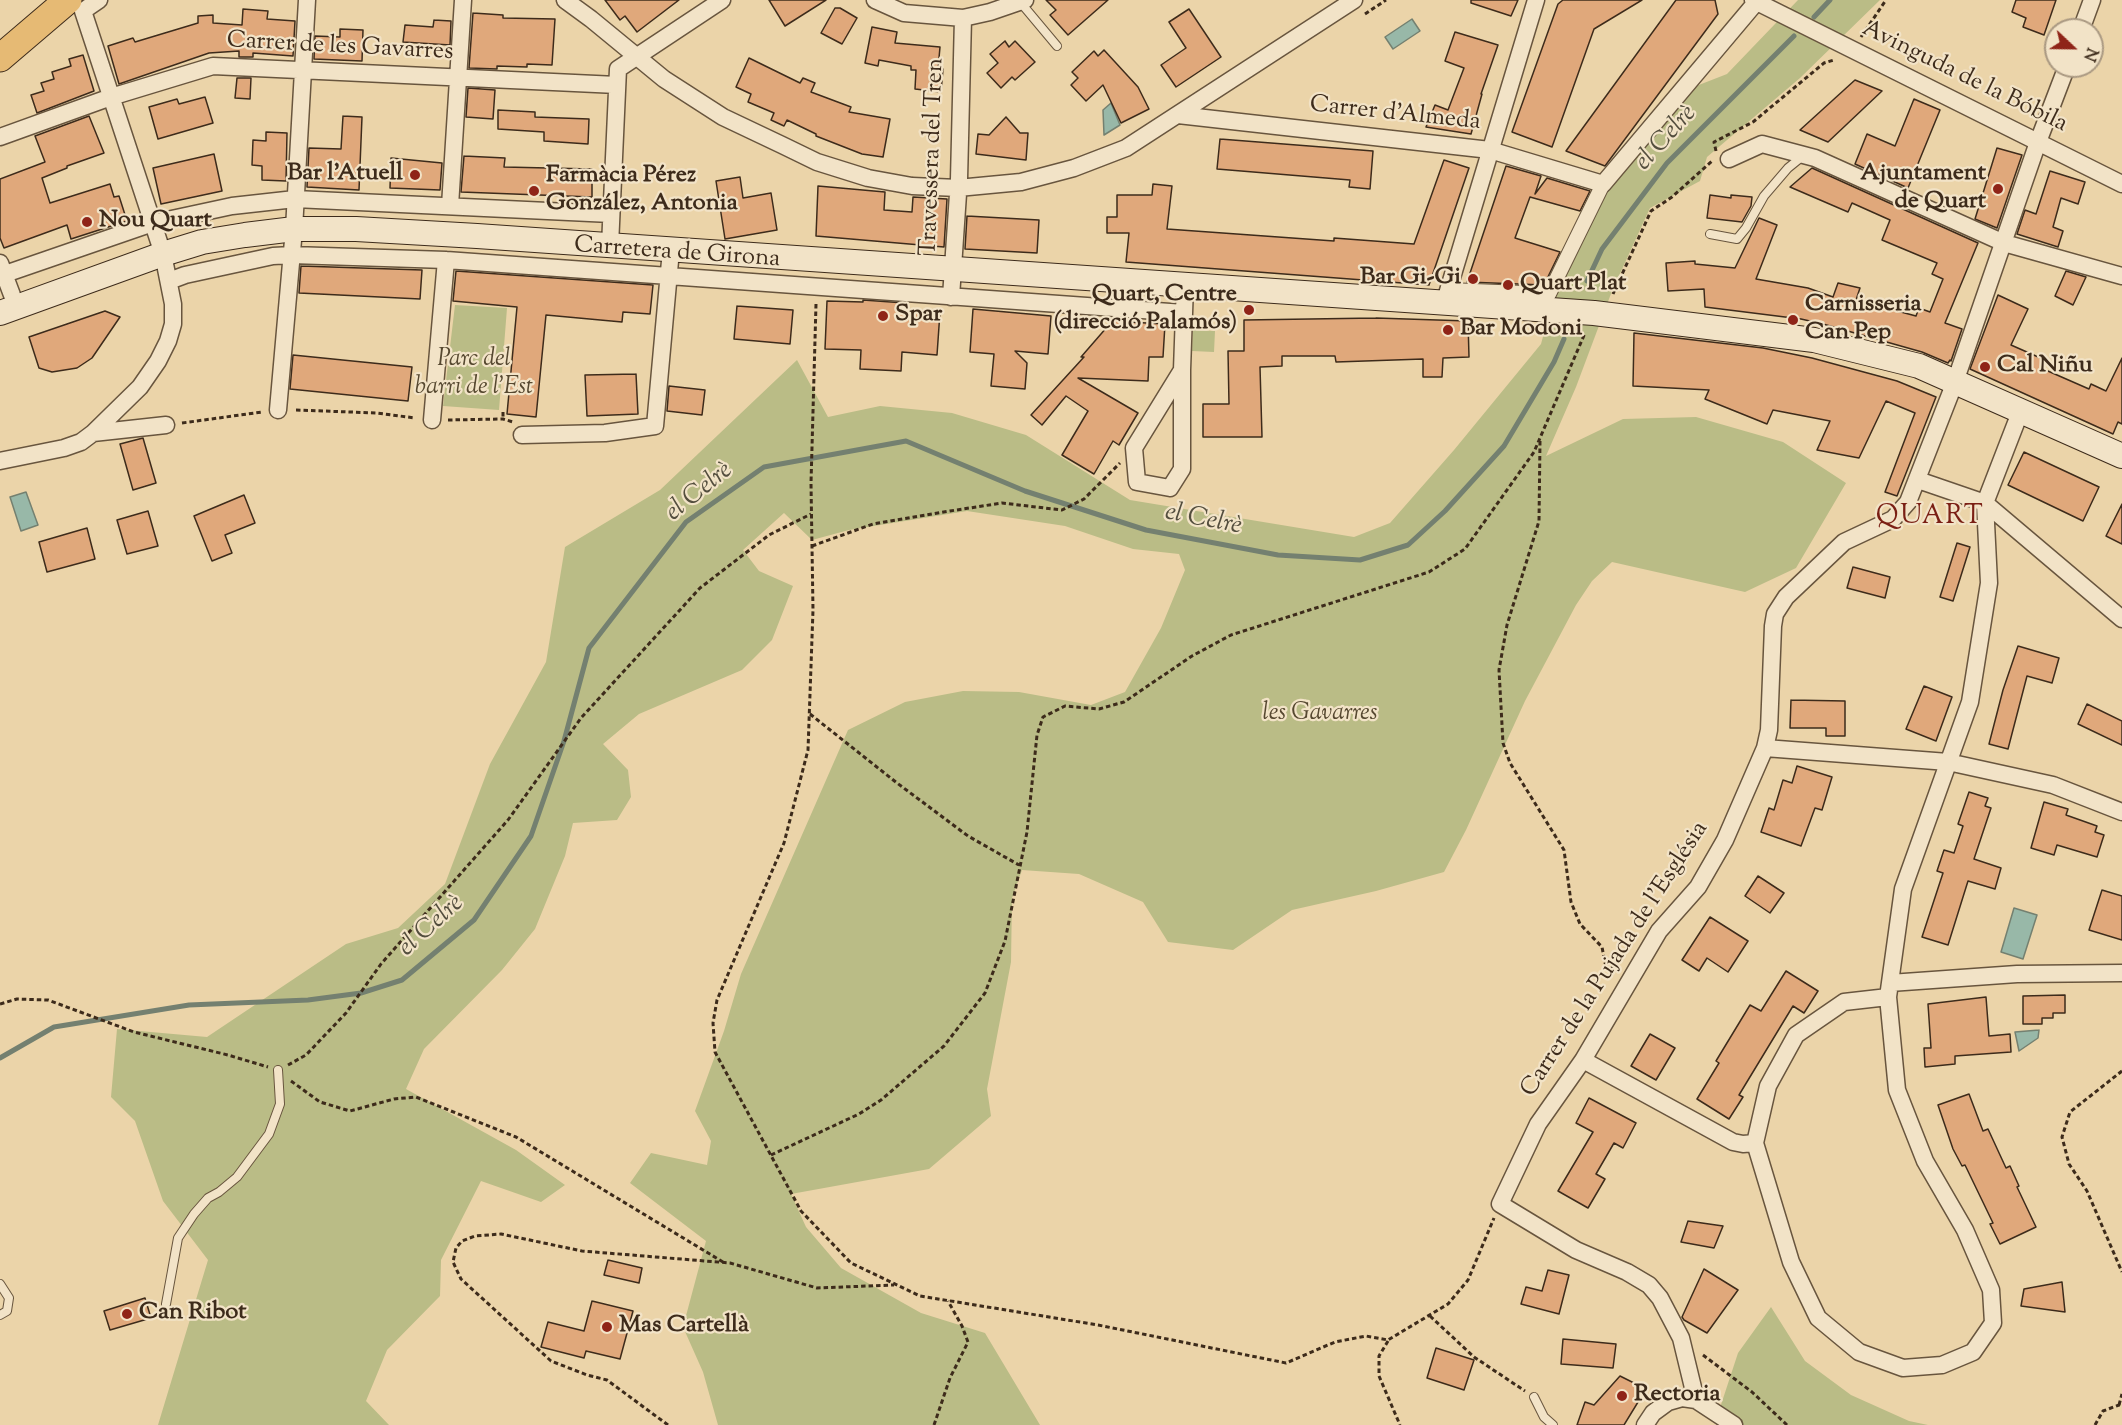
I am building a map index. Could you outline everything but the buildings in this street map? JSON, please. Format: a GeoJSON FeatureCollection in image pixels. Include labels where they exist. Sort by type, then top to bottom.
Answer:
{"type":"FeatureCollection","features":[{"type":"Feature","properties":{"kind":"main road"},"geometry":{"type":"LineString","coordinates":[[0,58],[38,24],[75,6]]}},
{"type":"Feature","properties":{"kind":"main road"},"geometry":{"type":"LineString","coordinates":[[0,68],[38,24]]}},
{"type":"Feature","properties":{"kind":"main road"},"geometry":{"type":"LineString","coordinates":[[3,292],[156,256],[202,242],[294,229],[356,229],[1185,285],[1446,297],[1814,340],[1919,366],[2122,456]]}},
{"type":"Feature","properties":{"kind":"main road"},"geometry":{"type":"LineString","coordinates":[[3,292],[20,298],[61,285],[85,283],[156,256]]}},
{"type":"Feature","properties":{"kind":"street"},"geometry":{"type":"LineString","coordinates":[[0,461],[64,448],[81,442],[93,433],[140,387],[158,361],[173,324],[173,304],[169,281],[156,256],[153,223],[111,97],[75,6],[99,0]]}},
{"type":"Feature","properties":{"kind":"street"},"geometry":{"type":"LineString","coordinates":[[278,410],[294,229],[307,0]]}},
{"type":"Feature","properties":{"kind":"street"},"geometry":{"type":"LineString","coordinates":[[450,206],[463,0]]}},
{"type":"Feature","properties":{"kind":"street"},"geometry":{"type":"LineString","coordinates":[[565,0],[664,80],[723,117],[817,162],[868,178],[912,186],[958,188],[1021,182],[1074,168],[1126,148],[1354,0]]}},
{"type":"Feature","properties":{"kind":"street"},"geometry":{"type":"LineString","coordinates":[[610,246],[618,69],[722,0]]}},
{"type":"Feature","properties":{"kind":"street"},"geometry":{"type":"LineString","coordinates":[[875,0],[904,13],[963,18],[1023,2]]}},
{"type":"Feature","properties":{"kind":"street"},"geometry":{"type":"LineString","coordinates":[[1536,0],[1446,297],[1549,294],[1603,184],[1756,1]]}},
{"type":"Feature","properties":{"kind":"street"},"geometry":{"type":"LineString","coordinates":[[2085,18],[2092,0]]}},
{"type":"Feature","properties":{"kind":"street","name":"Avinguda de la Bóbila"},"geometry":{"type":"LineString","coordinates":[[1756,1],[2122,184]]}},
{"type":"Feature","properties":{"kind":"street","name":"Travessera del Tren"},"geometry":{"type":"LineString","coordinates":[[951,297],[958,188],[963,18]]}},
{"type":"Feature","properties":{"kind":"street","name":"Carrer de les Gavarres"},"geometry":{"type":"LineString","coordinates":[[0,137],[111,97],[213,66],[617,85]]}},
{"type":"Feature","properties":{"kind":"street","name":"Carrer de la Pujada de l'Església"},"geometry":{"type":"LineString","coordinates":[[1500,1204],[1538,1124],[1583,1060],[1659,931],[1698,887],[1725,840],[1765,748],[1769,730],[1775,614],[1786,597],[1844,542],[1893,519],[1908,502],[1955,382],[2062,78]]}},
{"type":"Feature","properties":{"kind":"street","name":"Carrer d'Almeda"},"geometry":{"type":"LineString","coordinates":[[1178,115],[1490,150],[1603,184]]}},
{"type":"Feature","properties":{"kind":"street"},"geometry":{"type":"LineString","coordinates":[[1729,159],[1762,144],[1815,158],[2004,243],[2122,276]]}},
{"type":"Feature","properties":{"kind":"street","name":"Carretera de Girona"},"geometry":{"type":"LineString","coordinates":[[3,292],[153,223],[232,206],[295,199],[611,214]]}},
{"type":"Feature","properties":{"kind":"street"},"geometry":{"type":"LineString","coordinates":[[522,435],[605,433],[655,426],[670,250]]}},
{"type":"Feature","properties":{"kind":"street","name":"Carretera de Girona"},"geometry":{"type":"LineString","coordinates":[[169,281],[185,275],[273,256],[292,255],[446,261],[1184,314]]}},
{"type":"Feature","properties":{"kind":"street"},"geometry":{"type":"LineString","coordinates":[[432,420],[446,261]]}},
{"type":"Feature","properties":{"kind":"street"},"geometry":{"type":"LineString","coordinates":[[1182,370],[1134,448],[1137,482],[1170,488],[1182,469],[1185,285]]}},
{"type":"Feature","properties":{"kind":"street"},"geometry":{"type":"LineString","coordinates":[[2021,410],[1985,503],[1989,583],[1970,702],[1902,889],[1889,990],[1897,1090],[1925,1161],[1965,1230],[1991,1290],[1993,1323],[1972,1352],[1942,1365],[1903,1368],[1859,1352],[1818,1318],[1791,1262],[1755,1143],[1768,1086],[1796,1035],[1844,1002],[1889,990],[2017,974],[2122,973]]}},
{"type":"Feature","properties":{"kind":"street"},"geometry":{"type":"LineString","coordinates":[[93,433],[166,425]]}},
{"type":"Feature","properties":{"kind":"street"},"geometry":{"type":"LineString","coordinates":[[1918,480],[1985,503],[2122,619]]}},
{"type":"Feature","properties":{"kind":"street"},"geometry":{"type":"LineString","coordinates":[[1765,748],[1948,762],[2053,785],[2122,812]]}},
{"type":"Feature","properties":{"kind":"street"},"geometry":{"type":"LineString","coordinates":[[1583,1060],[1733,1142],[1755,1143]]}},
{"type":"Feature","properties":{"kind":"street"},"geometry":{"type":"LineString","coordinates":[[1500,1204],[1576,1251],[1627,1272],[1649,1285],[1660,1298],[1682,1341],[1696,1400]]}},
{"type":"Feature","properties":{"kind":"street"},"geometry":{"type":"LineString","coordinates":[[1645,1425],[1653,1413],[1668,1402],[1682,1398],[1696,1400],[1734,1425]]}},
{"type":"Feature","properties":{"kind":"lane"},"geometry":{"type":"LineString","coordinates":[[1023,2],[1057,46]]}},
{"type":"Feature","properties":{"kind":"lane"},"geometry":{"type":"LineString","coordinates":[[1710,234],[1737,239],[1764,196],[1788,168],[1804,155]]}},
{"type":"Feature","properties":{"kind":"lane"},"geometry":{"type":"LineString","coordinates":[[166,1304],[178,1238],[208,1198],[237,1177],[269,1134],[279,1104],[278,1070]]}},
{"type":"Feature","properties":{"kind":"lane"},"geometry":{"type":"LineString","coordinates":[[0,1284],[9,1298],[7,1311],[0,1316]]}},
{"type":"Feature","properties":{"kind":"lane"},"geometry":{"type":"LineString","coordinates":[[1534,1396],[1544,1417],[1553,1425]]}},
{"type":"Feature","properties":{"kind":"path"},"geometry":{"type":"LineString","coordinates":[[1860,39],[1886,0]]}},
{"type":"Feature","properties":{"kind":"path"},"geometry":{"type":"LineString","coordinates":[[771,1155],[859,1114],[881,1100],[944,1046],[986,993],[1005,941],[1027,832],[1037,735],[1043,717],[1065,706],[1100,708],[1124,702],[1191,656],[1231,635],[1429,572],[1465,549],[1534,452],[1594,313],[1614,293],[1651,211],[1689,184],[1717,156],[1714,142],[1753,122],[1824,63],[1840,57]]}},
{"type":"Feature","properties":{"kind":"path"},"geometry":{"type":"LineString","coordinates":[[817,288],[811,514],[813,609],[808,750],[784,843],[717,1000],[713,1023],[716,1052],[801,1211],[851,1263],[920,1296],[1098,1325],[1286,1363],[1335,1342],[1366,1336],[1388,1340]]}},
{"type":"Feature","properties":{"kind":"path"},"geometry":{"type":"LineString","coordinates":[[166,425],[278,410],[377,413],[432,420],[503,419],[503,412]]}},
{"type":"Feature","properties":{"kind":"path"},"geometry":{"type":"LineString","coordinates":[[1540,440],[1539,521],[1507,626],[1499,670],[1503,744],[1510,763],[1564,850],[1571,902],[1580,924],[1602,947],[1605,963],[1629,980]]}},
{"type":"Feature","properties":{"kind":"path"},"geometry":{"type":"LineString","coordinates":[[812,546],[873,524],[960,509],[1002,503],[1062,510],[1084,499],[1134,448]]}},
{"type":"Feature","properties":{"kind":"path"},"geometry":{"type":"LineString","coordinates":[[278,1070],[306,1055],[346,1013],[381,964],[508,820],[581,718],[700,588],[769,536],[811,514]]}},
{"type":"Feature","properties":{"kind":"path"},"geometry":{"type":"LineString","coordinates":[[810,714],[968,836],[1020,866]]}},
{"type":"Feature","properties":{"kind":"path"},"geometry":{"type":"LineString","coordinates":[[0,1004],[17,999],[48,1000],[134,1032],[278,1070],[302,1091],[320,1102],[350,1111],[394,1099],[416,1098],[516,1137],[723,1262]]}},
{"type":"Feature","properties":{"kind":"path"},"geometry":{"type":"LineString","coordinates":[[2122,1071],[2070,1112],[2062,1137],[2069,1164],[2087,1191],[2122,1272]]}},
{"type":"Feature","properties":{"kind":"path"},"geometry":{"type":"LineString","coordinates":[[1400,1425],[1379,1376],[1379,1356],[1388,1340],[1448,1304],[1468,1280],[1500,1204]]}},
{"type":"Feature","properties":{"kind":"path"},"geometry":{"type":"LineString","coordinates":[[668,1425],[607,1380],[551,1361],[461,1279],[453,1262],[456,1248],[462,1241],[475,1236],[501,1234],[582,1251],[723,1262],[817,1288],[896,1284]]}},
{"type":"Feature","properties":{"kind":"path"},"geometry":{"type":"LineString","coordinates":[[934,1425],[950,1378],[968,1342],[948,1301]]}},
{"type":"Feature","properties":{"kind":"path"},"geometry":{"type":"LineString","coordinates":[[1430,1316],[1474,1357],[1534,1396]]}},
{"type":"Feature","properties":{"kind":"path"},"geometry":{"type":"LineString","coordinates":[[1682,1341],[1752,1392],[1787,1425]]}},
{"type":"Feature","properties":{"kind":"path"},"geometry":{"type":"LineString","coordinates":[[2095,1425],[2103,1411],[2121,1406],[2122,1394]]}},
{"type":"Feature","properties":{"kind":"green space","name":"les Gavarres"},"geometry":{"type":"Polygon","coordinates":[[[1798,0],[1880,0],[1800,78],[1707,157],[1700,181],[1650,208],[1612,291],[1576,387],[1546,456],[1623,419],[1696,417],[1783,442],[1846,483],[1796,568],[1745,592],[1612,562],[1592,581],[1576,605],[1525,701],[1466,830],[1444,872],[1376,891],[1292,910],[1233,950],[1168,942],[1143,902],[1079,874],[1022,870],[1012,898],[1011,962],[987,1089],[991,1116],[929,1169],[791,1194],[806,1227],[841,1268],[921,1313],[985,1333],[1040,1425],[718,1425],[703,1372],[683,1327],[706,1241],[630,1183],[651,1153],[707,1165],[711,1141],[695,1111],[724,1031],[741,974],[848,730],[905,702],[963,691],[1019,692],[1091,705],[1125,692],[1161,628],[1185,570],[1179,554],[1133,549],[1065,526],[967,511],[849,530],[812,540],[784,513],[743,550],[759,571],[793,586],[772,640],[742,670],[639,714],[603,744],[628,770],[631,797],[617,820],[573,823],[565,856],[535,929],[502,970],[424,1049],[406,1089],[516,1150],[565,1185],[541,1202],[481,1181],[441,1260],[440,1296],[387,1350],[366,1401],[389,1425],[158,1425],[208,1260],[163,1201],[135,1121],[111,1097],[117,1029],[207,1037],[346,944],[398,928],[445,884],[490,764],[546,662],[565,547],[660,490],[797,360],[828,417],[880,406],[952,413],[1026,435],[1130,500],[1354,537],[1390,523],[1454,450],[1541,344],[1556,289],[1605,195],[1654,137],[1686,90],[1727,74],[1798,0]]]}},
{"type":"Feature","properties":{"kind":"green space","name":"Parc del barri de l'Est"},"geometry":{"type":"Polygon","coordinates":[[[455,305],[507,308],[499,410],[443,406],[455,305]]]}},
{"type":"Feature","properties":{"kind":"green space"},"geometry":{"type":"Polygon","coordinates":[[[1193,330],[1215,331],[1214,352],[1192,351],[1193,330]]]}},
{"type":"Feature","properties":{"kind":"green space"},"geometry":{"type":"Polygon","coordinates":[[[1771,1307],[1805,1361],[1851,1395],[1909,1421],[1928,1425],[1720,1425],[1716,1420],[1738,1353],[1771,1307]]]}},
{"type":"Feature","properties":{"kind":"shaded area"},"geometry":{"type":"Polygon","coordinates":[[[1412,19],[1420,31],[1393,49],[1385,37],[1412,19]]]}},
{"type":"Feature","properties":{"kind":"shaded area"},"geometry":{"type":"Polygon","coordinates":[[[1111,103],[1120,125],[1104,135],[1103,110],[1111,103]]]}},
{"type":"Feature","properties":{"kind":"shaded area"},"geometry":{"type":"Polygon","coordinates":[[[26,492],[38,525],[21,531],[10,497],[26,492]]]}},
{"type":"Feature","properties":{"kind":"shaded area"},"geometry":{"type":"Polygon","coordinates":[[[2014,908],[2037,915],[2023,959],[2001,952],[2014,908]]]}},
{"type":"Feature","properties":{"kind":"shaded area"},"geometry":{"type":"Polygon","coordinates":[[[2039,1030],[2038,1038],[2019,1051],[2015,1032],[2039,1030]]]}},
{"type":"Feature","properties":{"kind":"waterway","name":"el Celrè"},"geometry":{"type":"LineString","coordinates":[[1814,17],[1830,0]]}},
{"type":"Feature","properties":{"kind":"waterway","name":"el Celrè"},"geometry":{"type":"LineString","coordinates":[[1587,281],[1602,249],[1667,163],[1794,36]]}},
{"type":"Feature","properties":{"kind":"waterway","name":"el Celrè"},"geometry":{"type":"LineString","coordinates":[[0,1058],[54,1027],[189,1005],[308,1000],[361,993],[402,980],[474,920],[531,836],[564,741],[589,648],[686,522],[764,467],[906,441],[1025,491],[1146,530],[1278,555],[1360,560],[1408,545],[1445,511],[1504,446],[1554,362],[1564,339]]}},
{"type":"Feature","properties":{"kind":"place","name":"Bar l'Atuell"},"geometry":{"type":"Point","coordinates":[415,175]}},
{"type":"Feature","properties":{"kind":"place","name":"Ajuntament de Quart"},"geometry":{"type":"Point","coordinates":[1998,189]}},
{"type":"Feature","properties":{"kind":"place","name":"Farmàcia Pérez González, Antonia"},"geometry":{"type":"Point","coordinates":[534,191]}},
{"type":"Feature","properties":{"kind":"place","name":"Nou Quart"},"geometry":{"type":"Point","coordinates":[87,222]}},
{"type":"Feature","properties":{"kind":"place","name":"Bar Gi-Gi"},"geometry":{"type":"Point","coordinates":[1473,279]}},
{"type":"Feature","properties":{"kind":"place","name":"Quart Plat"},"geometry":{"type":"Point","coordinates":[1508,285]}},
{"type":"Feature","properties":{"kind":"place","name":"Quart, Centre (direcció Palamós)"},"geometry":{"type":"Point","coordinates":[1249,310]}},
{"type":"Feature","properties":{"kind":"place","name":"Spar"},"geometry":{"type":"Point","coordinates":[883,316]}},
{"type":"Feature","properties":{"kind":"place","name":"Carnisseria Can Pep"},"geometry":{"type":"Point","coordinates":[1793,320]}},
{"type":"Feature","properties":{"kind":"place","name":"Bar Modoni"},"geometry":{"type":"Point","coordinates":[1448,330]}},
{"type":"Feature","properties":{"kind":"place","name":"Cal Niñu"},"geometry":{"type":"Point","coordinates":[1985,367]}},
{"type":"Feature","properties":{"kind":"place","name":"Can Ribot"},"geometry":{"type":"Point","coordinates":[127,1314]}},
{"type":"Feature","properties":{"kind":"place","name":"Mas Cartellà"},"geometry":{"type":"Point","coordinates":[607,1327]}},
{"type":"Feature","properties":{"kind":"place","name":"Rectoria"},"geometry":{"type":"Point","coordinates":[1622,1396]}},
{"type":"Feature","properties":{"kind":"district","name":"QUART"},"geometry":{"type":"Point","coordinates":[1930,518]}}]}
